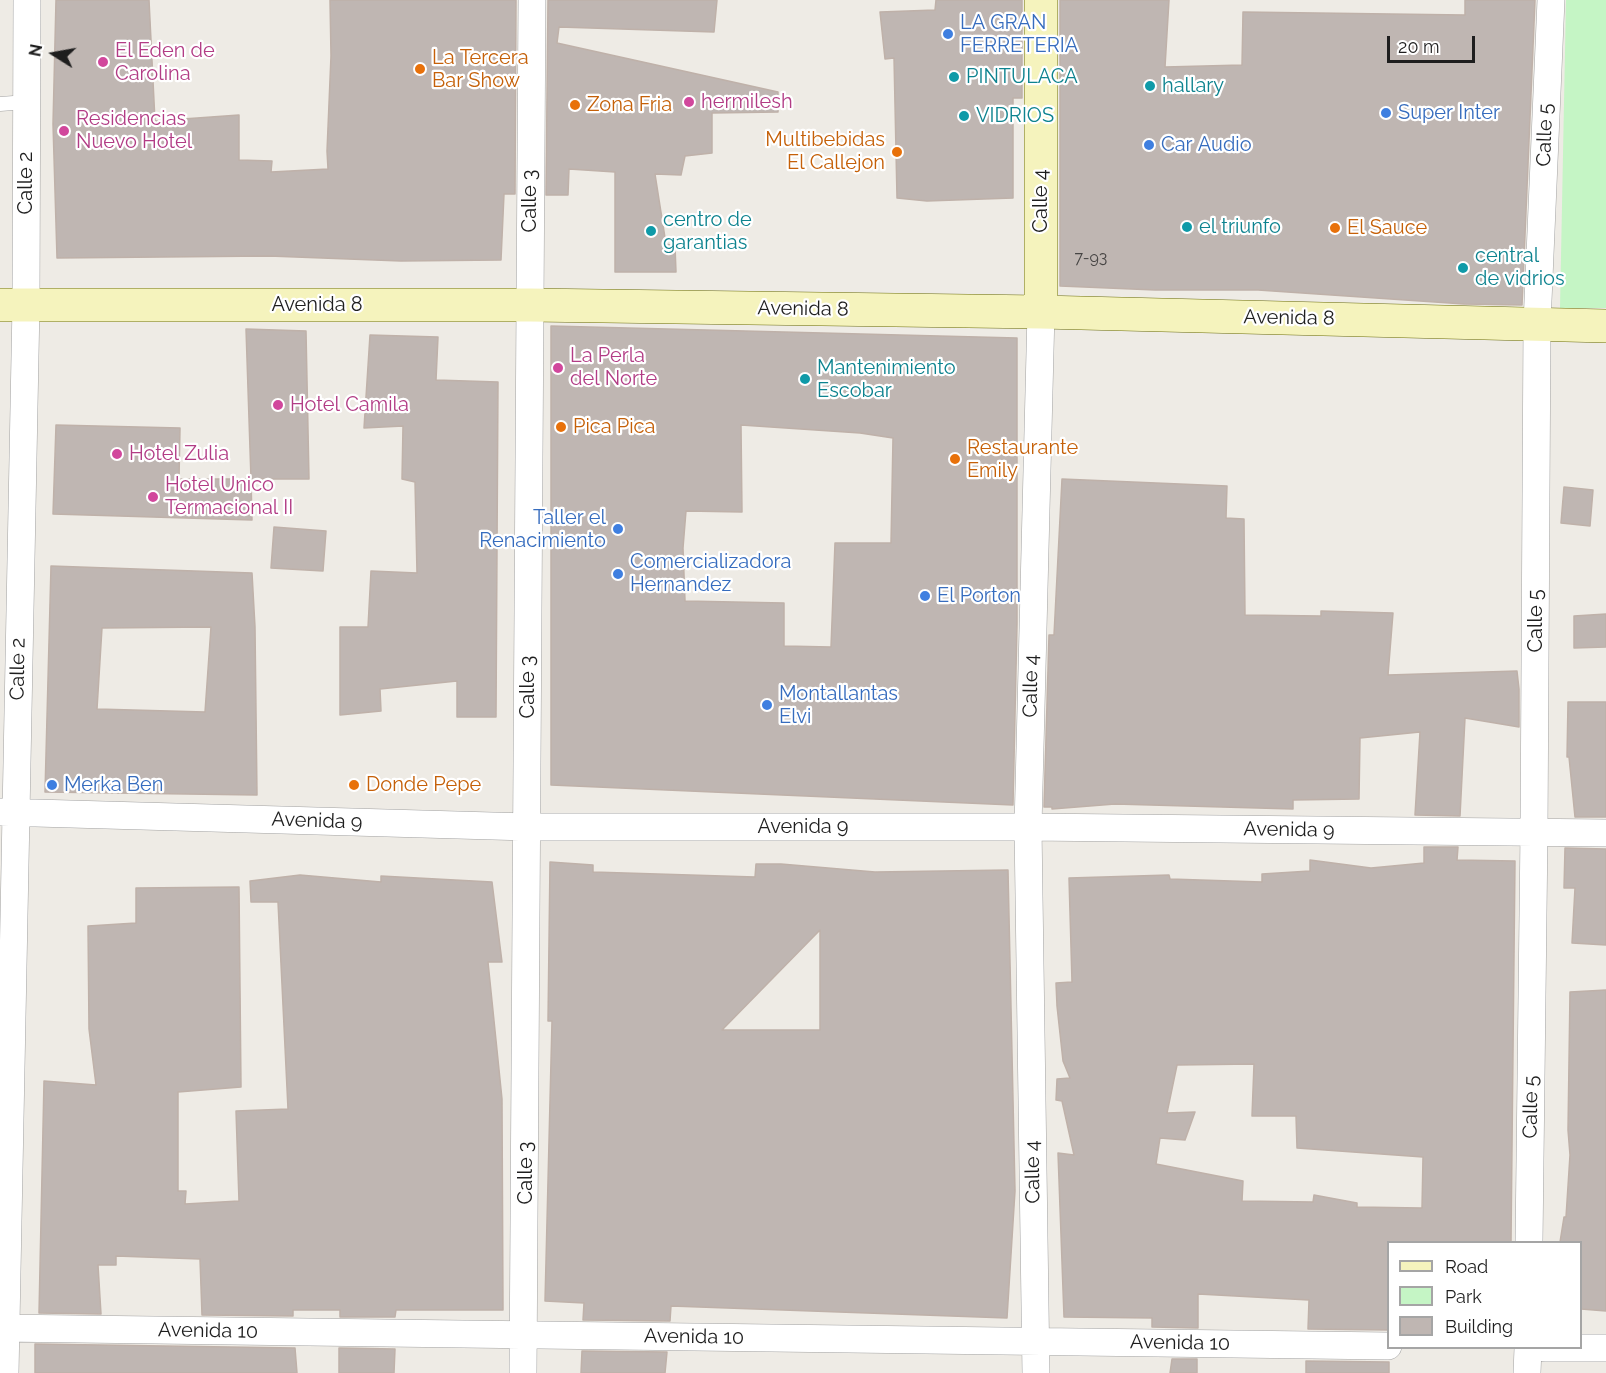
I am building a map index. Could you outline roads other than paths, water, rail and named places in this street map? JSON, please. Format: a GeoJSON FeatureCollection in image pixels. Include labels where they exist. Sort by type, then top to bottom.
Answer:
{"type":"FeatureCollection","features":[{"type":"Feature","properties":{"kind":"main road","name":"Calle 4"},"geometry":{"type":"LineString","coordinates":[[1041,0],[1041,312]]}},
{"type":"Feature","properties":{"kind":"main road","name":"Avenida 8"},"geometry":{"type":"LineString","coordinates":[[13,305],[530,305],[1041,312],[1606,326]]}},
{"type":"Feature","properties":{"kind":"street","name":"Calle 2"},"geometry":{"type":"LineString","coordinates":[[5,1373],[3,1328],[13,305],[27,102],[27,0]]}},
{"type":"Feature","properties":{"kind":"street","name":"Calle 3"},"geometry":{"type":"LineString","coordinates":[[523,1373],[528,827],[531,0]]}},
{"type":"Feature","properties":{"kind":"street","name":"Calle 5"},"geometry":{"type":"LineString","coordinates":[[1529,1241],[1537,324],[1551,0]]}},
{"type":"Feature","properties":{"kind":"street","name":"Calle 4"},"geometry":{"type":"LineString","coordinates":[[1036,1373],[1028,827],[1041,312]]}},
{"type":"Feature","properties":{"kind":"street","name":"Avenida 9"},"geometry":{"type":"LineString","coordinates":[[8,812],[528,827],[1028,827],[1606,833]]}},
{"type":"Feature","properties":{"kind":"street","name":"Avenida 10"},"geometry":{"type":"LineString","coordinates":[[3,1328],[1387,1346]]}},
{"type":"Feature","properties":{"kind":"street"},"geometry":{"type":"LineString","coordinates":[[1582,1348],[1606,1348]]}},
{"type":"Feature","properties":{"kind":"street"},"geometry":{"type":"LineString","coordinates":[[1527,1373],[1528,1349]]}},
{"type":"Feature","properties":{"kind":"lane"},"geometry":{"type":"LineString","coordinates":[[0,104],[27,102]]}},
{"type":"Feature","properties":{"kind":"place","name":"LA GRAN FERRETERIA"},"geometry":{"type":"Point","coordinates":[948,34]}},
{"type":"Feature","properties":{"kind":"place","name":"El Eden de Carolina"},"geometry":{"type":"Point","coordinates":[103,62]}},
{"type":"Feature","properties":{"kind":"place","name":"La Tercera Bar Show"},"geometry":{"type":"Point","coordinates":[420,69]}},
{"type":"Feature","properties":{"kind":"place","name":"PINTULACA"},"geometry":{"type":"Point","coordinates":[954,77]}},
{"type":"Feature","properties":{"kind":"place","name":"hallary"},"geometry":{"type":"Point","coordinates":[1150,86]}},
{"type":"Feature","properties":{"kind":"place","name":"hermilesh"},"geometry":{"type":"Point","coordinates":[689,102]}},
{"type":"Feature","properties":{"kind":"place","name":"Zona Fria"},"geometry":{"type":"Point","coordinates":[575,105]}},
{"type":"Feature","properties":{"kind":"place","name":"Super Inter"},"geometry":{"type":"Point","coordinates":[1386,113]}},
{"type":"Feature","properties":{"kind":"place","name":"VIDRIOS"},"geometry":{"type":"Point","coordinates":[964,116]}},
{"type":"Feature","properties":{"kind":"place","name":"Residencias Nuevo Hotel"},"geometry":{"type":"Point","coordinates":[64,131]}},
{"type":"Feature","properties":{"kind":"place","name":"Car Audio"},"geometry":{"type":"Point","coordinates":[1149,145]}},
{"type":"Feature","properties":{"kind":"place","name":"Multibebidas El Callejon"},"geometry":{"type":"Point","coordinates":[897,152]}},
{"type":"Feature","properties":{"kind":"place","name":"el triunfo"},"geometry":{"type":"Point","coordinates":[1187,227]}},
{"type":"Feature","properties":{"kind":"place","name":"El Sauce"},"geometry":{"type":"Point","coordinates":[1335,228]}},
{"type":"Feature","properties":{"kind":"place","name":"centro de garantias"},"geometry":{"type":"Point","coordinates":[651,231]}},
{"type":"Feature","properties":{"kind":"place","name":"central de vidrios"},"geometry":{"type":"Point","coordinates":[1463,268]}},
{"type":"Feature","properties":{"kind":"place","name":"La Perla del Norte"},"geometry":{"type":"Point","coordinates":[558,368]}},
{"type":"Feature","properties":{"kind":"place","name":"Mantenimiento Escobar"},"geometry":{"type":"Point","coordinates":[805,379]}},
{"type":"Feature","properties":{"kind":"place","name":"Hotel Camila"},"geometry":{"type":"Point","coordinates":[278,405]}},
{"type":"Feature","properties":{"kind":"place","name":"Pica Pica"},"geometry":{"type":"Point","coordinates":[561,427]}},
{"type":"Feature","properties":{"kind":"place","name":"Hotel Zulia"},"geometry":{"type":"Point","coordinates":[117,454]}},
{"type":"Feature","properties":{"kind":"place","name":"Restaurante Emily"},"geometry":{"type":"Point","coordinates":[955,459]}},
{"type":"Feature","properties":{"kind":"place","name":"Hotel Unico Termacional II"},"geometry":{"type":"Point","coordinates":[153,497]}},
{"type":"Feature","properties":{"kind":"place","name":"Taller el Renacimiento"},"geometry":{"type":"Point","coordinates":[618,529]}},
{"type":"Feature","properties":{"kind":"place","name":"Comercializadora Hernandez"},"geometry":{"type":"Point","coordinates":[618,574]}},
{"type":"Feature","properties":{"kind":"place","name":"El Porton"},"geometry":{"type":"Point","coordinates":[925,596]}},
{"type":"Feature","properties":{"kind":"place","name":"Montallantas Elvi"},"geometry":{"type":"Point","coordinates":[767,705]}},
{"type":"Feature","properties":{"kind":"place","name":"Merka Ben"},"geometry":{"type":"Point","coordinates":[52,785]}},
{"type":"Feature","properties":{"kind":"place","name":"Donde Pepe"},"geometry":{"type":"Point","coordinates":[354,785]}}]}
